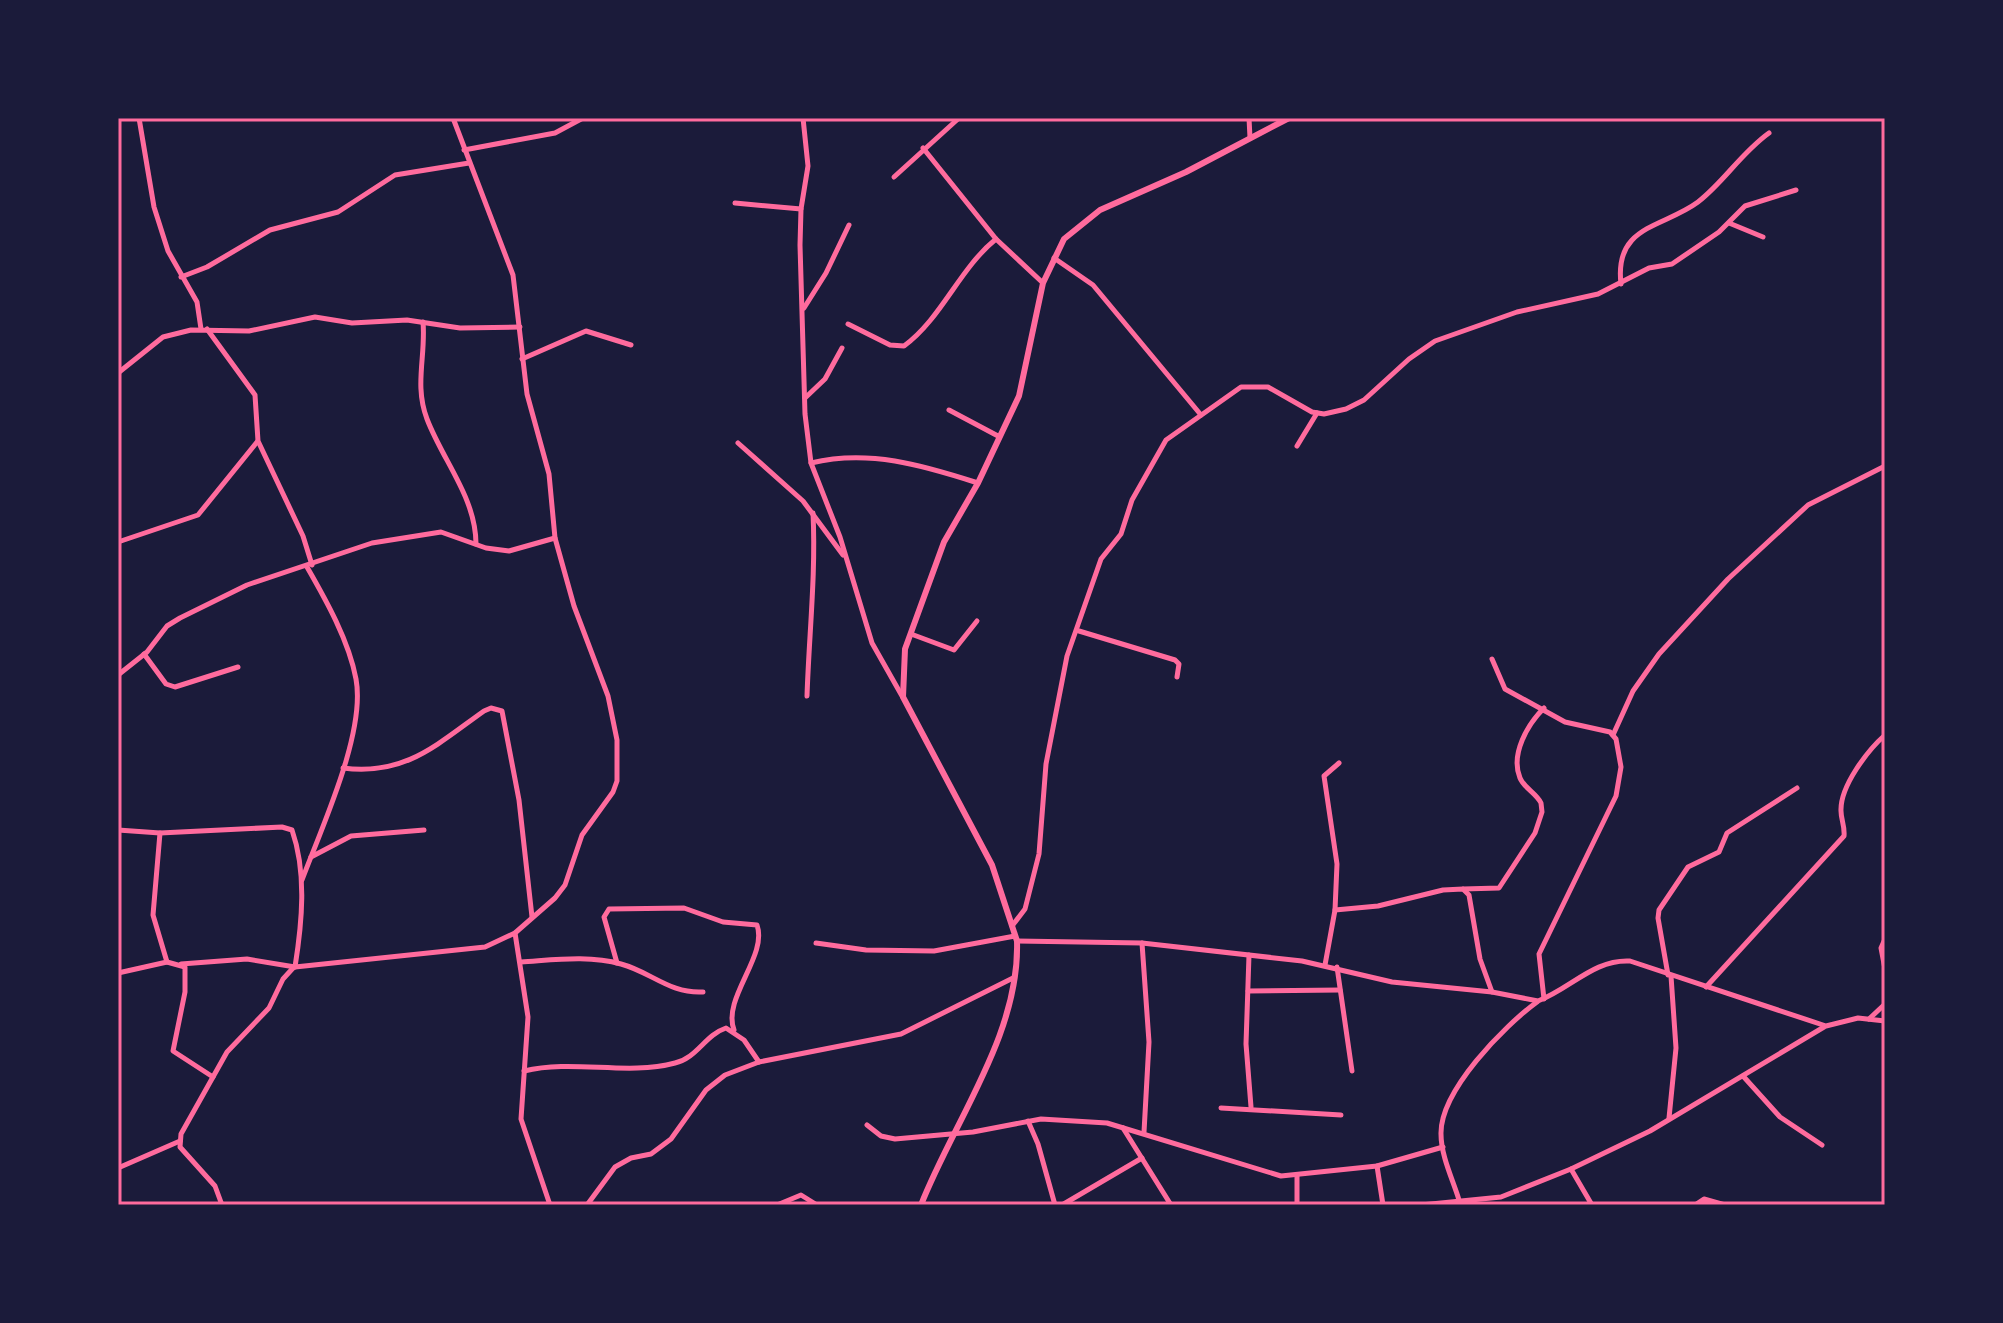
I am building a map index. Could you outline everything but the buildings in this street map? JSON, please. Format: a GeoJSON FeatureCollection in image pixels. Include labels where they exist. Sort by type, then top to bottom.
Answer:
{"type":"FeatureCollection","features":[{"type":"Feature","properties":{"kind":"street"},"geometry":{"type":"LineString","coordinates":[[139,118],[154,207],[168,251],[197,302],[204,329],[255,395],[258,441],[303,536],[309,566],[326,600],[356,679],[353,726],[343,768],[302,880],[295,967],[283,979],[269,1008],[234,1043],[180,1141],[180,1147],[219,1192],[222,1205]]}},
{"type":"Feature","properties":{"kind":"street"},"geometry":{"type":"LineString","coordinates":[[118,973],[167,962],[181,964],[247,959],[295,967],[476,948],[515,933],[565,885],[582,835],[613,792],[619,766],[608,696],[570,594],[555,538],[549,474],[527,394],[513,275],[453,118]]}},
{"type":"Feature","properties":{"kind":"street"},"geometry":{"type":"LineString","coordinates":[[464,150],[555,133],[583,118]]}},
{"type":"Feature","properties":{"kind":"street"},"geometry":{"type":"LineString","coordinates":[[894,177],[959,118]]}},
{"type":"Feature","properties":{"kind":"street"},"geometry":{"type":"LineString","coordinates":[[1249,118],[1250,138]]}},
{"type":"Feature","properties":{"kind":"street"},"geometry":{"type":"LineString","coordinates":[[903,697],[902,664],[911,634],[944,542],[978,483],[1022,385],[1043,283],[1064,239],[1100,210],[1186,172],[1289,118]]}},
{"type":"Feature","properties":{"kind":"street"},"geometry":{"type":"LineString","coordinates":[[804,119],[808,166],[801,209],[804,398],[811,463],[847,561],[875,651],[903,697],[992,865],[1016,938],[1013,978],[991,1054],[921,1205]]}},
{"type":"Feature","properties":{"kind":"street"},"geometry":{"type":"LineString","coordinates":[[1621,284],[1620,259],[1640,232],[1699,201],[1743,154],[1769,133]]}},
{"type":"Feature","properties":{"kind":"street"},"geometry":{"type":"LineString","coordinates":[[923,148],[996,239],[1043,283]]}},
{"type":"Feature","properties":{"kind":"street"},"geometry":{"type":"LineString","coordinates":[[181,277],[207,267],[270,230],[338,212],[374,185],[395,175],[469,163]]}},
{"type":"Feature","properties":{"kind":"street"},"geometry":{"type":"LineString","coordinates":[[1012,926],[1025,909],[1039,854],[1052,726],[1067,656],[1079,631],[1101,559],[1121,534],[1132,500],[1161,447],[1229,393],[1252,386],[1268,387],[1317,413],[1355,406],[1422,349],[1460,330],[1621,284],[1646,269],[1677,261],[1729,223],[1745,206],[1796,190]]}},
{"type":"Feature","properties":{"kind":"street"},"geometry":{"type":"LineString","coordinates":[[735,203],[801,209]]}},
{"type":"Feature","properties":{"kind":"street"},"geometry":{"type":"LineString","coordinates":[[1729,223],[1763,237]]}},
{"type":"Feature","properties":{"kind":"street"},"geometry":{"type":"LineString","coordinates":[[803,309],[849,225]]}},
{"type":"Feature","properties":{"kind":"street"},"geometry":{"type":"LineString","coordinates":[[848,324],[890,345],[904,346],[936,311],[971,260],[996,239]]}},
{"type":"Feature","properties":{"kind":"street"},"geometry":{"type":"LineString","coordinates":[[1054,258],[1093,285],[1201,415]]}},
{"type":"Feature","properties":{"kind":"street"},"geometry":{"type":"LineString","coordinates":[[118,373],[163,337],[204,329],[249,331],[315,317],[352,323],[422,322],[460,328],[520,327]]}},
{"type":"Feature","properties":{"kind":"street"},"geometry":{"type":"LineString","coordinates":[[422,322],[425,353],[418,389],[427,419],[472,513],[476,544]]}},
{"type":"Feature","properties":{"kind":"street"},"geometry":{"type":"LineString","coordinates":[[522,359],[586,331],[631,345]]}},
{"type":"Feature","properties":{"kind":"street"},"geometry":{"type":"LineString","coordinates":[[804,398],[825,379],[842,348]]}},
{"type":"Feature","properties":{"kind":"street"},"geometry":{"type":"LineString","coordinates":[[949,410],[998,436]]}},
{"type":"Feature","properties":{"kind":"street"},"geometry":{"type":"LineString","coordinates":[[1297,446],[1317,413]]}},
{"type":"Feature","properties":{"kind":"street"},"geometry":{"type":"LineString","coordinates":[[118,542],[183,523],[198,515],[258,441]]}},
{"type":"Feature","properties":{"kind":"street"},"geometry":{"type":"LineString","coordinates":[[738,443],[787,485],[813,513],[847,561]]}},
{"type":"Feature","properties":{"kind":"street"},"geometry":{"type":"LineString","coordinates":[[811,463],[847,455],[913,462],[978,483]]}},
{"type":"Feature","properties":{"kind":"street"},"geometry":{"type":"LineString","coordinates":[[1541,1000],[1539,954],[1616,796],[1621,767],[1613,735],[1633,691],[1659,654],[1728,579],[1808,505],[1885,466]]}},
{"type":"Feature","properties":{"kind":"street"},"geometry":{"type":"LineString","coordinates":[[807,696],[809,602],[814,565],[813,513]]}},
{"type":"Feature","properties":{"kind":"street"},"geometry":{"type":"LineString","coordinates":[[118,675],[144,654],[167,626],[180,618],[247,585],[372,543],[427,533],[452,532],[476,544],[509,551],[555,538]]}},
{"type":"Feature","properties":{"kind":"street"},"geometry":{"type":"LineString","coordinates":[[911,634],[954,650],[977,621]]}},
{"type":"Feature","properties":{"kind":"street"},"geometry":{"type":"LineString","coordinates":[[1079,631],[1175,660],[1179,664],[1177,677]]}},
{"type":"Feature","properties":{"kind":"street"},"geometry":{"type":"LineString","coordinates":[[144,654],[166,684],[175,687],[238,667]]}},
{"type":"Feature","properties":{"kind":"street"},"geometry":{"type":"LineString","coordinates":[[1492,659],[1504,688],[1565,722],[1613,735]]}},
{"type":"Feature","properties":{"kind":"street"},"geometry":{"type":"LineString","coordinates":[[343,768],[375,771],[412,761],[484,711],[498,708],[502,711],[519,800],[532,918]]}},
{"type":"Feature","properties":{"kind":"street"},"geometry":{"type":"LineString","coordinates":[[1335,910],[1378,906],[1443,890],[1499,888],[1540,823],[1541,803],[1521,780],[1519,760],[1525,728],[1544,708]]}},
{"type":"Feature","properties":{"kind":"street"},"geometry":{"type":"LineString","coordinates":[[1706,987],[1844,836],[1841,807],[1856,768],[1865,753],[1885,735]]}},
{"type":"Feature","properties":{"kind":"street"},"geometry":{"type":"LineString","coordinates":[[1325,965],[1335,910],[1336,842],[1324,774],[1339,763]]}},
{"type":"Feature","properties":{"kind":"street"},"geometry":{"type":"LineString","coordinates":[[1669,1118],[1676,1037],[1659,910],[1685,871],[1719,852],[1727,833],[1797,788]]}},
{"type":"Feature","properties":{"kind":"street"},"geometry":{"type":"LineString","coordinates":[[118,830],[160,833],[204,828],[290,829],[302,880]]}},
{"type":"Feature","properties":{"kind":"street"},"geometry":{"type":"LineString","coordinates":[[310,858],[351,836],[424,830]]}},
{"type":"Feature","properties":{"kind":"street"},"geometry":{"type":"LineString","coordinates":[[160,833],[153,915],[167,962]]}},
{"type":"Feature","properties":{"kind":"street"},"geometry":{"type":"LineString","coordinates":[[1463,889],[1469,895],[1480,959],[1492,992]]}},
{"type":"Feature","properties":{"kind":"street"},"geometry":{"type":"LineString","coordinates":[[617,963],[604,917],[609,909],[684,908],[723,922],[757,925],[759,937],[750,970],[731,1010],[734,1030],[759,1062]]}},
{"type":"Feature","properties":{"kind":"street"},"geometry":{"type":"LineString","coordinates":[[515,933],[528,1017],[521,1119],[550,1205]]}},
{"type":"Feature","properties":{"kind":"street"},"geometry":{"type":"LineString","coordinates":[[816,943],[866,950],[934,951],[1016,938],[1142,943],[1325,965],[1392,982],[1541,1000]]}},
{"type":"Feature","properties":{"kind":"street"},"geometry":{"type":"LineString","coordinates":[[1885,939],[1881,948],[1885,969]]}},
{"type":"Feature","properties":{"kind":"street"},"geometry":{"type":"LineString","coordinates":[[1142,943],[1149,1042],[1144,1132]]}},
{"type":"Feature","properties":{"kind":"street"},"geometry":{"type":"LineString","coordinates":[[1249,955],[1246,1062],[1251,1107]]}},
{"type":"Feature","properties":{"kind":"street"},"geometry":{"type":"LineString","coordinates":[[521,962],[588,959],[617,963],[676,990],[703,992]]}},
{"type":"Feature","properties":{"kind":"street"},"geometry":{"type":"LineString","coordinates":[[1459,1200],[1443,1147],[1444,1116],[1470,1068],[1504,1028],[1541,1000],[1595,968],[1619,961],[1826,1026]]}},
{"type":"Feature","properties":{"kind":"street"},"geometry":{"type":"LineString","coordinates":[[181,964],[186,973],[186,982],[173,1051],[213,1077]]}},
{"type":"Feature","properties":{"kind":"street"},"geometry":{"type":"LineString","coordinates":[[1337,967],[1352,1071]]}},
{"type":"Feature","properties":{"kind":"street"},"geometry":{"type":"LineString","coordinates":[[587,1205],[615,1167],[631,1158],[651,1154],[671,1139],[713,1083],[759,1062],[901,1034],[1013,978]]}},
{"type":"Feature","properties":{"kind":"street"},"geometry":{"type":"LineString","coordinates":[[1248,991],[1340,990]]}},
{"type":"Feature","properties":{"kind":"street"},"geometry":{"type":"LineString","coordinates":[[1869,1019],[1885,1004]]}},
{"type":"Feature","properties":{"kind":"street"},"geometry":{"type":"LineString","coordinates":[[1421,1205],[1492,1198],[1571,1169],[1669,1118],[1826,1026],[1869,1019],[1885,1021]]}},
{"type":"Feature","properties":{"kind":"street"},"geometry":{"type":"LineString","coordinates":[[524,1071],[554,1065],[660,1066],[678,1063],[694,1054],[717,1031],[734,1030]]}},
{"type":"Feature","properties":{"kind":"street"},"geometry":{"type":"LineString","coordinates":[[1743,1076],[1780,1117],[1822,1145]]}},
{"type":"Feature","properties":{"kind":"street"},"geometry":{"type":"LineString","coordinates":[[1221,1108],[1251,1107],[1341,1115]]}},
{"type":"Feature","properties":{"kind":"street"},"geometry":{"type":"LineString","coordinates":[[867,1125],[881,1136],[895,1139],[1028,1121],[1097,1122],[1144,1132],[1281,1176],[1377,1166],[1443,1147]]}},
{"type":"Feature","properties":{"kind":"street"},"geometry":{"type":"LineString","coordinates":[[1028,1121],[1038,1144],[1055,1205]]}},
{"type":"Feature","properties":{"kind":"street"},"geometry":{"type":"LineString","coordinates":[[1123,1127],[1171,1205]]}},
{"type":"Feature","properties":{"kind":"street"},"geometry":{"type":"LineString","coordinates":[[118,1168],[180,1141]]}},
{"type":"Feature","properties":{"kind":"street"},"geometry":{"type":"LineString","coordinates":[[1062,1205],[1142,1158]]}},
{"type":"Feature","properties":{"kind":"street"},"geometry":{"type":"LineString","coordinates":[[1377,1166],[1383,1205]]}},
{"type":"Feature","properties":{"kind":"street"},"geometry":{"type":"LineString","coordinates":[[1571,1169],[1592,1205]]}},
{"type":"Feature","properties":{"kind":"street"},"geometry":{"type":"LineString","coordinates":[[1297,1176],[1297,1205]]}},
{"type":"Feature","properties":{"kind":"street"},"geometry":{"type":"LineString","coordinates":[[777,1205],[801,1195],[817,1205]]}},
{"type":"Feature","properties":{"kind":"street"},"geometry":{"type":"LineString","coordinates":[[1492,1198],[1496,1205]]}},
{"type":"Feature","properties":{"kind":"street"},"geometry":{"type":"LineString","coordinates":[[1695,1205],[1704,1199],[1725,1205]]}}]}
